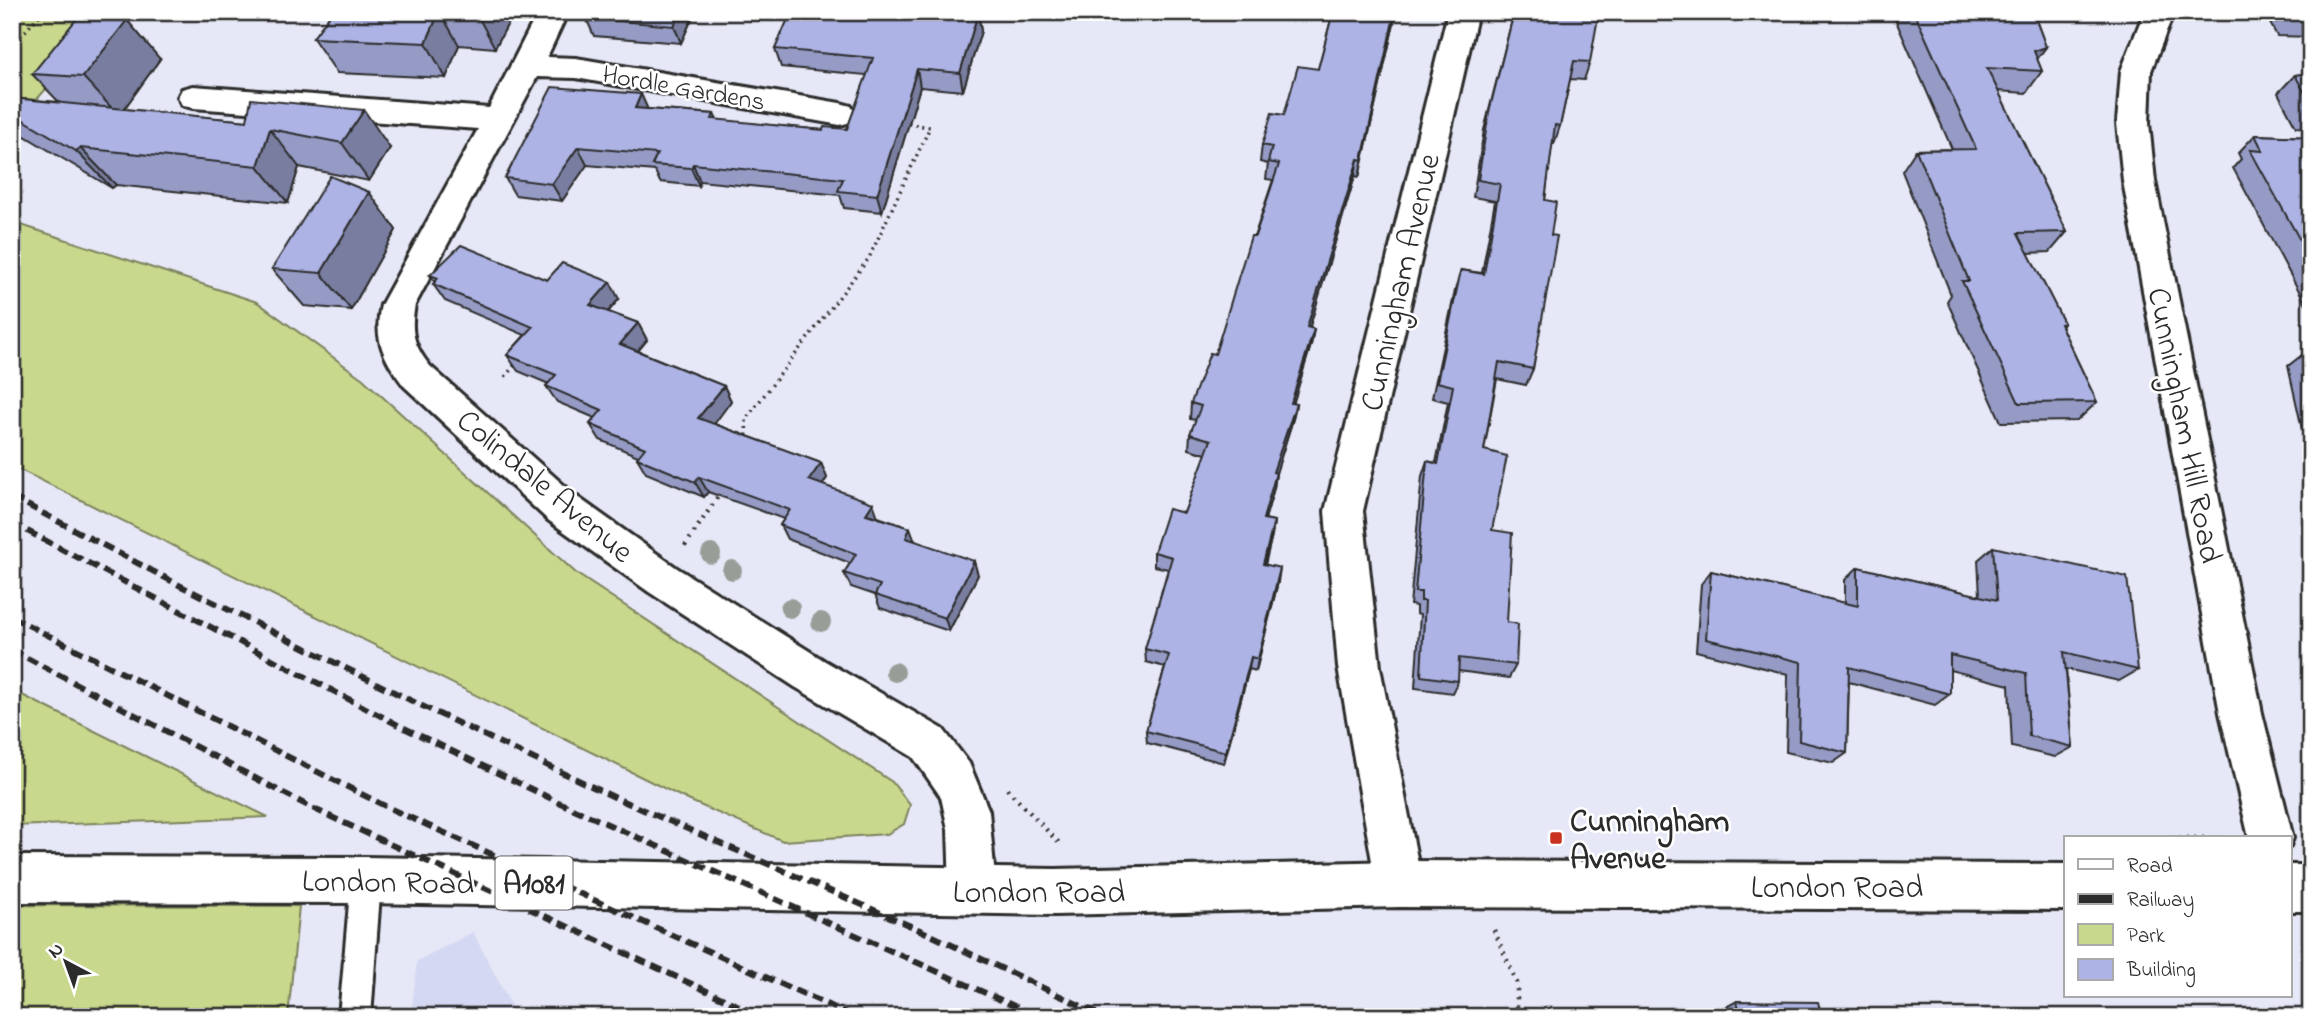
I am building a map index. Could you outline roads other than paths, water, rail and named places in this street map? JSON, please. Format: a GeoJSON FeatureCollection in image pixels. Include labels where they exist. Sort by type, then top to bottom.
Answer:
{"type":"FeatureCollection","features":[{"type":"Feature","properties":{"kind":"street","name":"Colindale Avenue"},"geometry":{"type":"LineString","coordinates":[[553,12],[528,66],[398,306],[393,325],[397,351],[417,376],[562,508],[663,580],[810,674],[928,743],[961,789],[970,818],[973,890]]}},
{"type":"Feature","properties":{"kind":"street","name":"Cunningham Avenue"},"geometry":{"type":"LineString","coordinates":[[1399,884],[1359,667],[1344,511],[1463,12]]}},
{"type":"Feature","properties":{"kind":"street","name":"Cunningham Hill Road"},"geometry":{"type":"LineString","coordinates":[[2159,12],[2136,71],[2133,123],[2139,181],[2241,713],[2271,836]]}},
{"type":"Feature","properties":{"kind":"street","name":"Hordle Gardens"},"geometry":{"type":"LineString","coordinates":[[528,66],[576,68],[840,114]]}},
{"type":"Feature","properties":{"kind":"street"},"geometry":{"type":"LineString","coordinates":[[193,97],[499,120]]}},
{"type":"Feature","properties":{"kind":"street","name":"London Road"},"geometry":{"type":"LineString","coordinates":[[12,879],[366,880],[1185,891],[1399,884],[2064,887]]}},
{"type":"Feature","properties":{"kind":"street"},"geometry":{"type":"LineString","coordinates":[[2292,888],[2311,888]]}},
{"type":"Feature","properties":{"kind":"lane"},"geometry":{"type":"LineString","coordinates":[[360,1015],[366,880]]}},
{"type":"Feature","properties":{"kind":"railway"},"geometry":{"type":"LineString","coordinates":[[12,497],[179,585],[418,704],[616,798],[920,930],[1105,1017]]}},
{"type":"Feature","properties":{"kind":"railway"},"geometry":{"type":"LineString","coordinates":[[12,523],[400,726],[556,801],[1039,1017]]}},
{"type":"Feature","properties":{"kind":"railway"},"geometry":{"type":"LineString","coordinates":[[12,617],[389,808],[855,1017]]}},
{"type":"Feature","properties":{"kind":"railway"},"geometry":{"type":"LineString","coordinates":[[12,650],[312,808],[763,1017]]}},
{"type":"Feature","properties":{"kind":"place","name":"Cunningham Avenue"},"geometry":{"type":"Point","coordinates":[1556,838]}}]}
